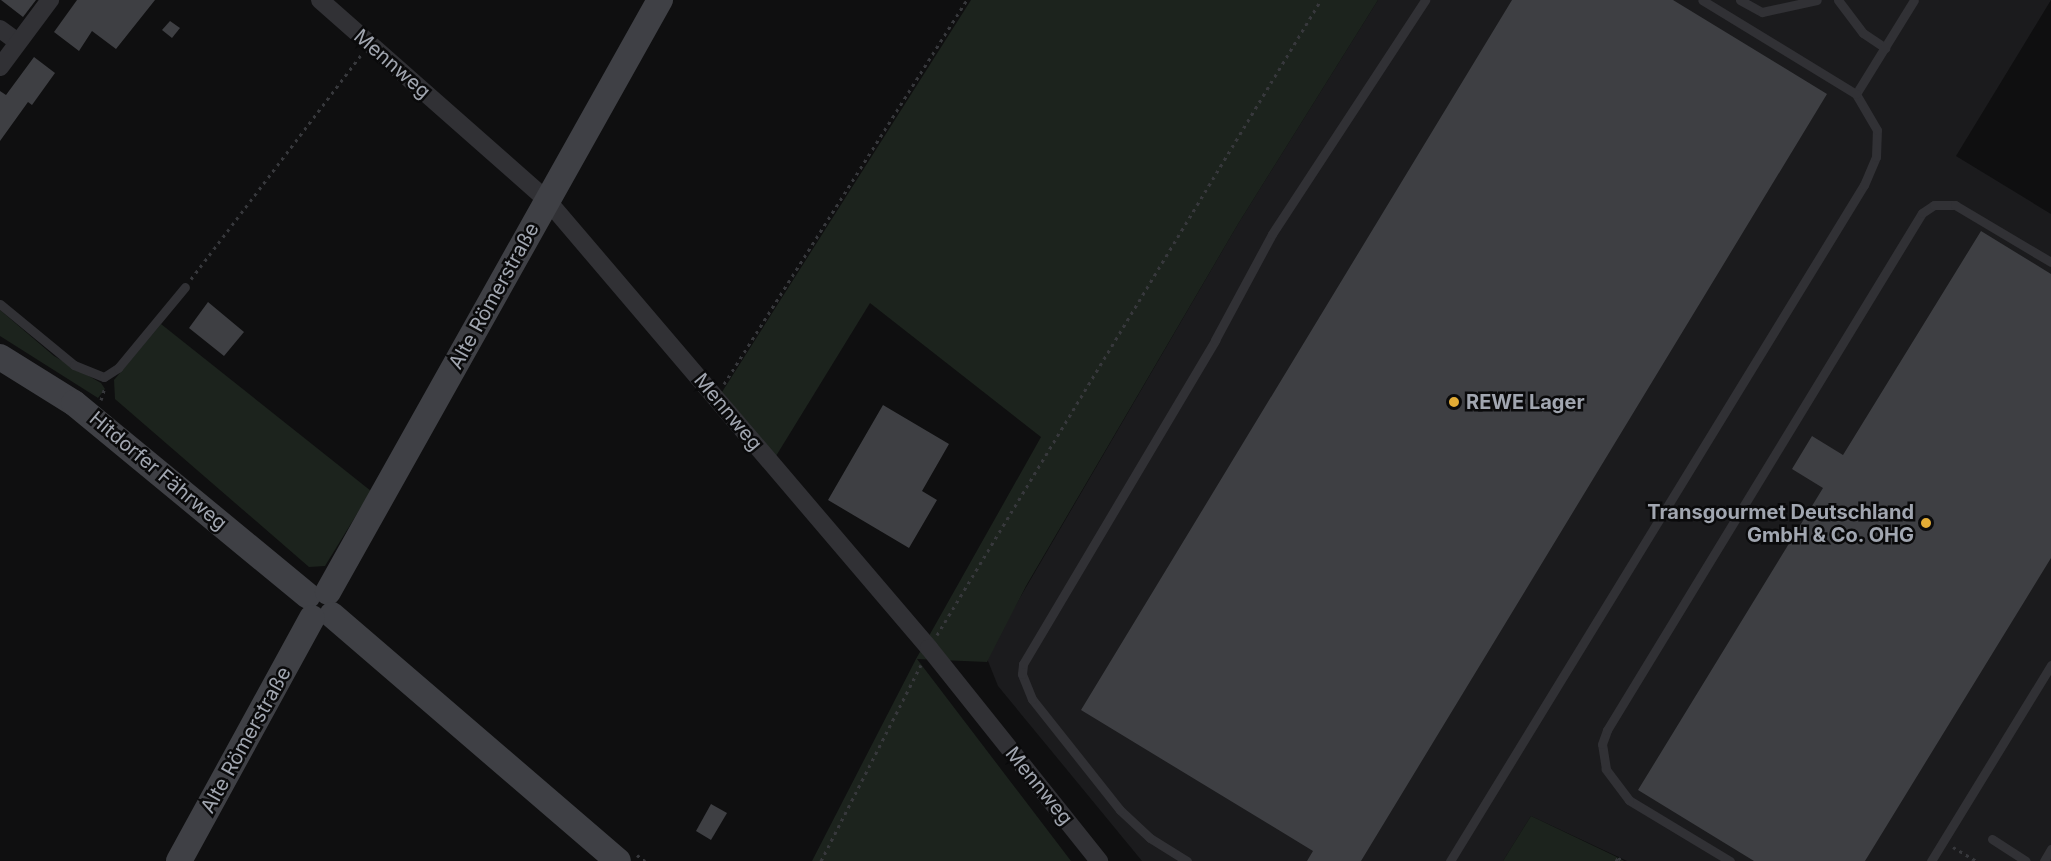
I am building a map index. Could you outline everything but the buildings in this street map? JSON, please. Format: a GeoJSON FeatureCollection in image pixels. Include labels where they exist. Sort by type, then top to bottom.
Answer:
{"type":"FeatureCollection","features":[{"type":"Feature","properties":{"kind":"street"},"geometry":{"type":"LineString","coordinates":[[0,67],[50,0]]}},
{"type":"Feature","properties":{"kind":"street","name":"Mennweg"},"geometry":{"type":"LineString","coordinates":[[320,0],[547,200],[929,648],[1099,861]]}},
{"type":"Feature","properties":{"kind":"street","name":"Alte Römerstraße"},"geometry":{"type":"LineString","coordinates":[[179,861],[660,0]]}},
{"type":"Feature","properties":{"kind":"street"},"geometry":{"type":"LineString","coordinates":[[0,29],[18,42]]}},
{"type":"Feature","properties":{"kind":"street","name":"Hitdorfer Fährweg"},"geometry":{"type":"LineString","coordinates":[[0,357],[74,403],[130,446],[320,605],[618,861]]}},
{"type":"Feature","properties":{"kind":"lane"},"geometry":{"type":"LineString","coordinates":[[1187,861],[1150,838],[1120,810],[1032,699],[1022,674],[1023,664],[1215,340],[1272,234],[1425,0]]}},
{"type":"Feature","properties":{"kind":"lane"},"geometry":{"type":"LineString","coordinates":[[1450,861],[1863,185],[1878,141],[1872,117],[1856,94],[1702,0]]}},
{"type":"Feature","properties":{"kind":"lane"},"geometry":{"type":"LineString","coordinates":[[1740,0],[1755,10],[1770,11],[1817,0]]}},
{"type":"Feature","properties":{"kind":"lane"},"geometry":{"type":"LineString","coordinates":[[1856,94],[1914,0]]}},
{"type":"Feature","properties":{"kind":"lane"},"geometry":{"type":"LineString","coordinates":[[1844,2],[1863,33],[1885,48]]}},
{"type":"Feature","properties":{"kind":"lane"},"geometry":{"type":"LineString","coordinates":[[1730,861],[1629,800],[1606,769],[1602,744],[1606,730],[1922,213],[1934,205],[1955,205],[2051,262]]}},
{"type":"Feature","properties":{"kind":"lane"},"geometry":{"type":"LineString","coordinates":[[0,304],[74,364],[104,377],[118,368],[185,287]]}},
{"type":"Feature","properties":{"kind":"lane"},"geometry":{"type":"LineString","coordinates":[[1931,861],[2051,665]]}},
{"type":"Feature","properties":{"kind":"lane"},"geometry":{"type":"LineString","coordinates":[[1992,839],[2026,861]]}},
{"type":"Feature","properties":{"kind":"lane"},"geometry":{"type":"LineString","coordinates":[[2044,861],[2051,849]]}},
{"type":"Feature","properties":{"kind":"path"},"geometry":{"type":"LineString","coordinates":[[716,397],[967,0]]}},
{"type":"Feature","properties":{"kind":"path"},"geometry":{"type":"LineString","coordinates":[[821,861],[929,648],[1321,0]]}},
{"type":"Feature","properties":{"kind":"path"},"geometry":{"type":"LineString","coordinates":[[185,287],[370,44]]}},
{"type":"Feature","properties":{"kind":"path"},"geometry":{"type":"LineString","coordinates":[[99,404],[106,392],[104,377]]}},
{"type":"Feature","properties":{"kind":"path"},"geometry":{"type":"LineString","coordinates":[[1943,841],[1976,861]]}},
{"type":"Feature","properties":{"kind":"path"},"geometry":{"type":"LineString","coordinates":[[1616,861],[1618,858],[1624,861]]}},
{"type":"Feature","properties":{"kind":"shaded area"},"geometry":{"type":"Polygon","coordinates":[[[971,0],[1378,0],[1238,224],[1026,586],[987,662],[917,659],[1071,861],[812,861],[916,659],[1041,437],[870,303],[776,456],[722,392],[971,0]]]}},
{"type":"Feature","properties":{"kind":"shaded area"},"geometry":{"type":"Polygon","coordinates":[[[1378,0],[2051,0],[1956,156],[2051,214],[2051,861],[1627,861],[1531,816],[1503,861],[1142,861],[998,686],[986,656],[1238,224],[1378,0]]]}},
{"type":"Feature","properties":{"kind":"shaded area"},"geometry":{"type":"Polygon","coordinates":[[[0,310],[54,356],[101,383],[105,389],[98,398],[0,336],[0,310]]]}},
{"type":"Feature","properties":{"kind":"shaded area"},"geometry":{"type":"Polygon","coordinates":[[[161,324],[371,491],[325,566],[309,567],[115,399],[114,380],[161,324]]]}},
{"type":"Feature","properties":{"kind":"shaded area"},"geometry":{"type":"Polygon","coordinates":[[[1531,816],[1621,859],[1624,861],[1503,861],[1531,816]]]}},
{"type":"Feature","properties":{"kind":"place","name":"REWE Lager"},"geometry":{"type":"Point","coordinates":[1454,402]}},
{"type":"Feature","properties":{"kind":"place","name":"Transgourmet Deutschland GmbH & Co. OHG"},"geometry":{"type":"Point","coordinates":[1926,523]}}]}
